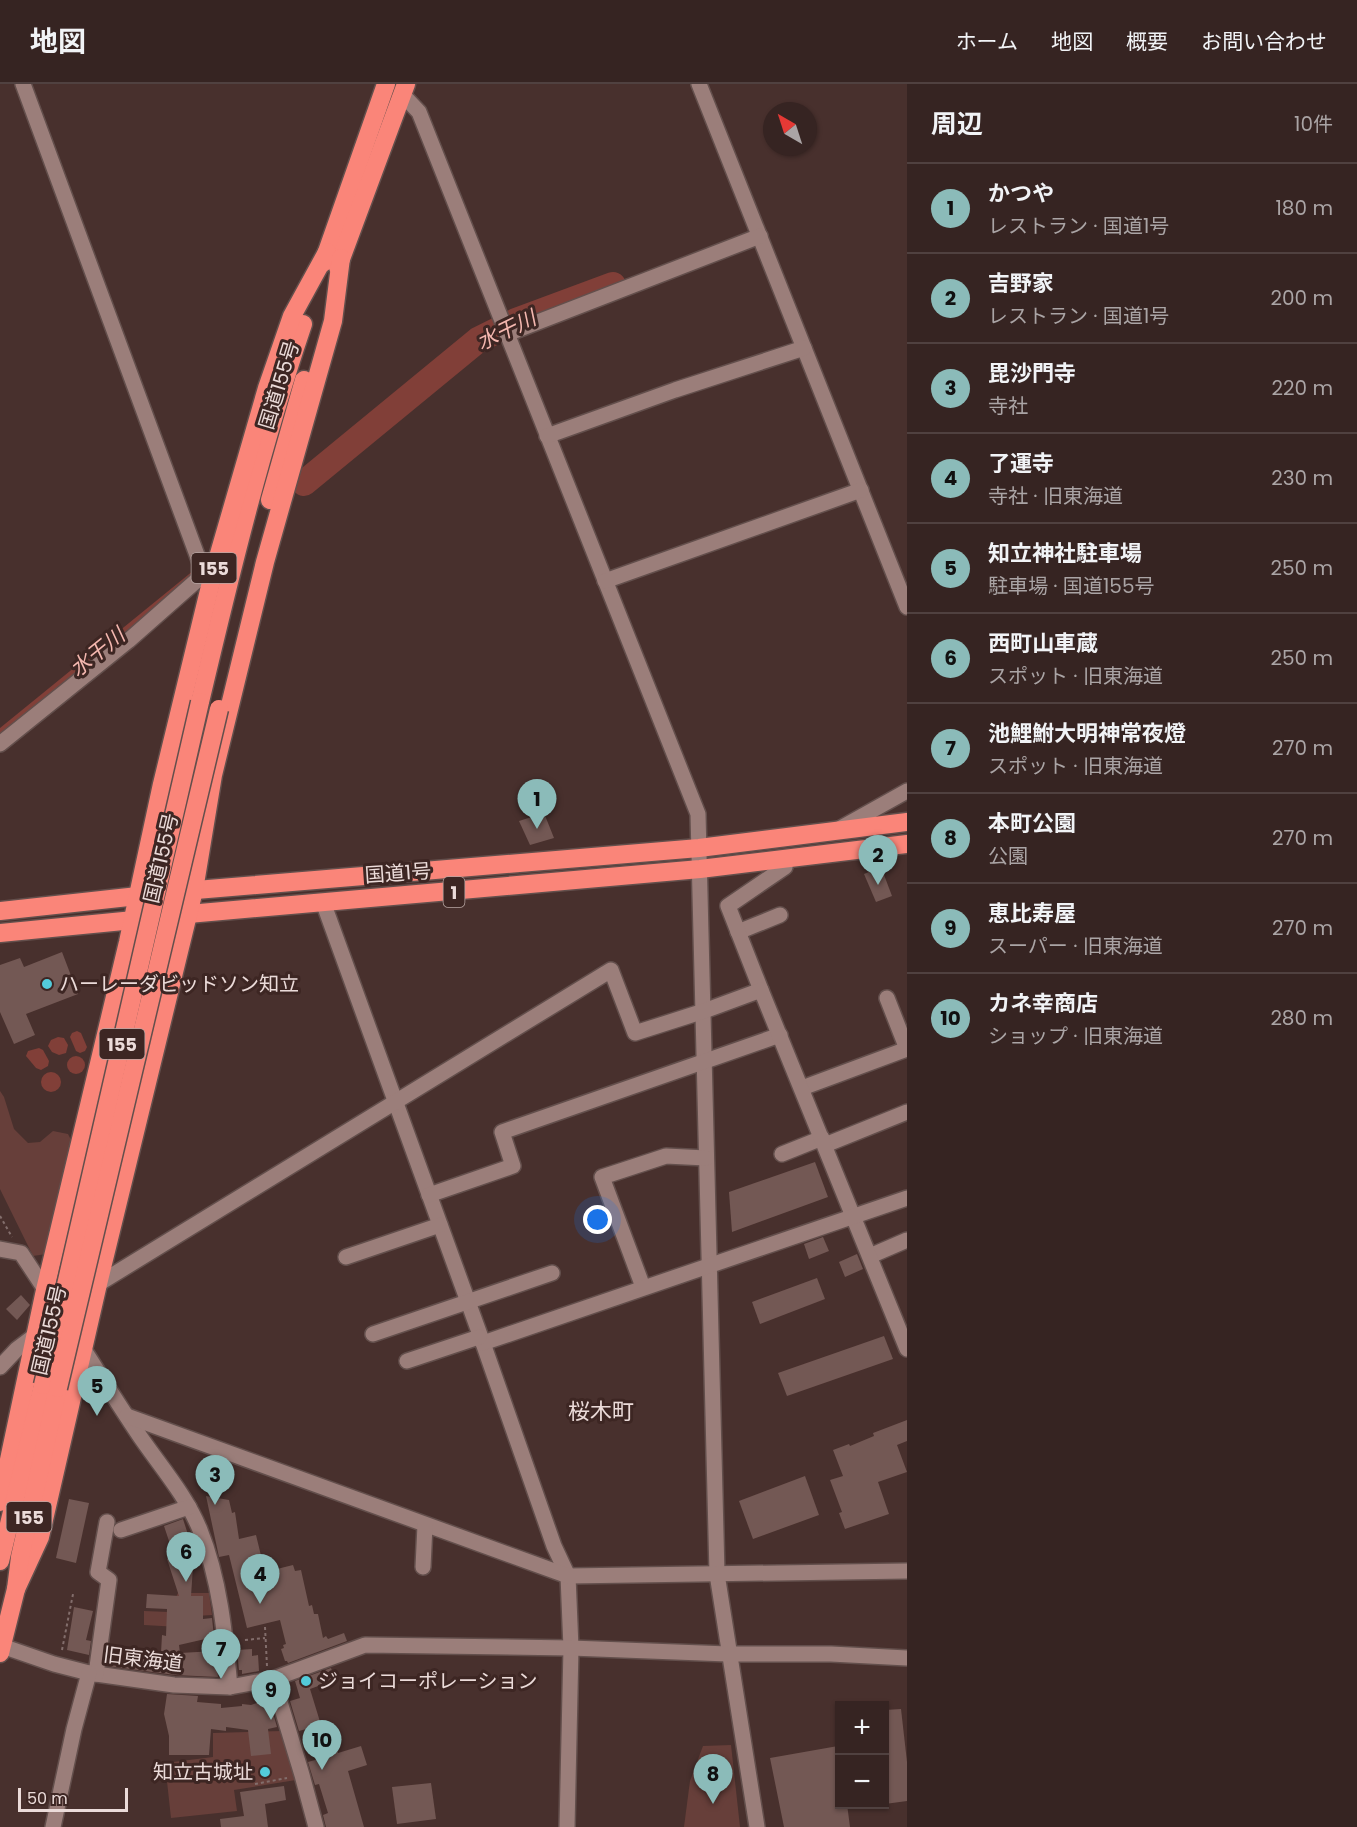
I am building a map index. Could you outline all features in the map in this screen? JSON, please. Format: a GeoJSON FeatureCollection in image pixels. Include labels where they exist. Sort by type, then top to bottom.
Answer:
{"type":"FeatureCollection","features":[{"type":"Feature","properties":{"kind":"highway","name":"国道155号"},"geometry":{"type":"LineString","coordinates":[[0,1561],[51,1386],[219,709],[253,561],[334,255],[386,84]]}},
{"type":"Feature","properties":{"kind":"highway","name":"国道155号"},"geometry":{"type":"LineString","coordinates":[[1,1649],[16,1589],[51,1386],[200,702],[228,585],[272,423],[334,255],[404,89]]}},
{"type":"Feature","properties":{"kind":"highway","name":"155"},"geometry":{"type":"LineString","coordinates":[[0,1502],[45,1290],[133,920],[208,576],[292,316],[334,255]]}},
{"type":"Feature","properties":{"kind":"highway","name":"155"},"geometry":{"type":"LineString","coordinates":[[16,1589],[40,1537],[98,1284],[194,890],[213,775],[265,562],[333,321],[334,255]]}},
{"type":"Feature","properties":{"kind":"highway","name":"国道1号"},"geometry":{"type":"LineString","coordinates":[[0,911],[194,890],[699,848],[907,822]]}},
{"type":"Feature","properties":{"kind":"highway","name":"国道1号"},"geometry":{"type":"LineString","coordinates":[[0,933],[187,913],[700,869],[907,844]]}},
{"type":"Feature","properties":{"kind":"street"},"geometry":{"type":"LineString","coordinates":[[0,744],[208,576],[23,84]]}},
{"type":"Feature","properties":{"kind":"street"},"geometry":{"type":"LineString","coordinates":[[699,84],[907,607]]}},
{"type":"Feature","properties":{"kind":"street"},"geometry":{"type":"LineString","coordinates":[[404,89],[419,112],[698,814],[717,1574],[757,1827]]}},
{"type":"Feature","properties":{"kind":"street"},"geometry":{"type":"LineString","coordinates":[[507,334],[759,236]]}},
{"type":"Feature","properties":{"kind":"street"},"geometry":{"type":"LineString","coordinates":[[547,436],[675,390],[804,348]]}},
{"type":"Feature","properties":{"kind":"street"},"geometry":{"type":"LineString","coordinates":[[605,581],[861,490]]}},
{"type":"Feature","properties":{"kind":"street"},"geometry":{"type":"LineString","coordinates":[[837,830],[907,791]]}},
{"type":"Feature","properties":{"kind":"street"},"geometry":{"type":"LineString","coordinates":[[785,867],[728,906],[907,1349]]}},
{"type":"Feature","properties":{"kind":"street"},"geometry":{"type":"LineString","coordinates":[[323,902],[554,1546],[568,1576],[571,1647],[567,1827]]}},
{"type":"Feature","properties":{"kind":"street"},"geometry":{"type":"LineString","coordinates":[[738,932],[780,915]]}},
{"type":"Feature","properties":{"kind":"street"},"geometry":{"type":"LineString","coordinates":[[98,1284],[396,1104],[611,970],[635,1033],[761,990]]}},
{"type":"Feature","properties":{"kind":"street"},"geometry":{"type":"LineString","coordinates":[[802,1088],[907,1049],[888,998]]}},
{"type":"Feature","properties":{"kind":"street"},"geometry":{"type":"LineString","coordinates":[[429,1195],[513,1166],[502,1132],[780,1035]]}},
{"type":"Feature","properties":{"kind":"street"},"geometry":{"type":"LineString","coordinates":[[782,1154],[907,1112]]}},
{"type":"Feature","properties":{"kind":"street"},"geometry":{"type":"LineString","coordinates":[[643,1287],[602,1177],[666,1156],[706,1158]]}},
{"type":"Feature","properties":{"kind":"street"},"geometry":{"type":"LineString","coordinates":[[407,1361],[481,1340],[708,1266],[907,1198]]}},
{"type":"Feature","properties":{"kind":"street"},"geometry":{"type":"LineString","coordinates":[[346,1257],[440,1225]]}},
{"type":"Feature","properties":{"kind":"street"},"geometry":{"type":"LineString","coordinates":[[870,1256],[907,1240]]}},
{"type":"Feature","properties":{"kind":"street"},"geometry":{"type":"LineString","coordinates":[[0,1249],[21,1253],[83,1348],[105,1390],[127,1416],[134,1436],[189,1507],[210,1558],[225,1628],[231,1687]]}},
{"type":"Feature","properties":{"kind":"street"},"geometry":{"type":"LineString","coordinates":[[374,1334],[552,1273]]}},
{"type":"Feature","properties":{"kind":"street"},"geometry":{"type":"LineString","coordinates":[[0,1367],[17,1349],[37,1334]]}},
{"type":"Feature","properties":{"kind":"street"},"geometry":{"type":"LineString","coordinates":[[127,1416],[568,1576],[907,1571]]}},
{"type":"Feature","properties":{"kind":"street"},"geometry":{"type":"LineString","coordinates":[[121,1530],[189,1507]]}},
{"type":"Feature","properties":{"kind":"street"},"geometry":{"type":"LineString","coordinates":[[53,1827],[74,1729],[92,1674],[108,1580],[98,1572],[107,1522]]}},
{"type":"Feature","properties":{"kind":"street"},"geometry":{"type":"LineString","coordinates":[[423,1567],[425,1525]]}},
{"type":"Feature","properties":{"kind":"street","name":"旧東海道"},"geometry":{"type":"LineString","coordinates":[[1,1649],[92,1674],[174,1685],[231,1687],[270,1680],[365,1646],[571,1647],[729,1654],[831,1654],[907,1658]]}},
{"type":"Feature","properties":{"kind":"street"},"geometry":{"type":"LineString","coordinates":[[270,1680],[302,1775],[316,1827]]}},
{"type":"Feature","properties":{"kind":"path"},"geometry":{"type":"LineString","coordinates":[[0,1216],[21,1253]]}},
{"type":"Feature","properties":{"kind":"path"},"geometry":{"type":"LineString","coordinates":[[59,1666],[73,1594]]}},
{"type":"Feature","properties":{"kind":"path"},"geometry":{"type":"LineString","coordinates":[[265,1627],[270,1680]]}},
{"type":"Feature","properties":{"kind":"path"},"geometry":{"type":"LineString","coordinates":[[245,1640],[265,1638]]}},
{"type":"Feature","properties":{"kind":"path"},"geometry":{"type":"LineString","coordinates":[[255,1784],[302,1775]]}},
{"type":"Feature","properties":{"kind":"shaded area"},"geometry":{"type":"Polygon","coordinates":[[[77,1031],[81,1033],[87,1047],[80,1053],[76,1051],[70,1037],[77,1031]]]}},
{"type":"Feature","properties":{"kind":"shaded area"},"geometry":{"type":"Polygon","coordinates":[[[58,1037],[64,1038],[68,1045],[66,1053],[59,1055],[52,1052],[48,1046],[51,1040],[58,1037]]]}},
{"type":"Feature","properties":{"kind":"shaded area"},"geometry":{"type":"Polygon","coordinates":[[[39,1048],[43,1050],[49,1061],[48,1066],[41,1070],[36,1068],[26,1056],[28,1051],[39,1048]]]}},
{"type":"Feature","properties":{"kind":"shaded area"},"geometry":{"type":"Polygon","coordinates":[[[76,1056],[82,1059],[85,1065],[82,1071],[76,1074],[70,1071],[67,1065],[70,1059],[76,1056]]]}},
{"type":"Feature","properties":{"kind":"shaded area"},"geometry":{"type":"Polygon","coordinates":[[[51,1072],[58,1075],[61,1082],[58,1089],[51,1092],[44,1089],[41,1082],[44,1075],[51,1072]]]}},
{"type":"Feature","properties":{"kind":"shaded area"},"geometry":{"type":"Polygon","coordinates":[[[0,1091],[14,1129],[28,1143],[40,1142],[53,1131],[68,1134],[72,1142],[46,1254],[33,1256],[0,1189],[0,1091]]]}},
{"type":"Feature","properties":{"kind":"shaded area"},"geometry":{"type":"Polygon","coordinates":[[[178,1593],[209,1593],[212,1615],[180,1617],[179,1627],[144,1625],[144,1611],[169,1612],[178,1593]]]}},
{"type":"Feature","properties":{"kind":"shaded area"},"geometry":{"type":"Polygon","coordinates":[[[282,1731],[296,1780],[234,1790],[237,1811],[171,1818],[165,1763],[213,1757],[213,1733],[282,1731]]]}},
{"type":"Feature","properties":{"kind":"shaded area"},"geometry":{"type":"Polygon","coordinates":[[[731,1745],[740,1827],[684,1827],[690,1781],[703,1746],[731,1745]]]}},
{"type":"Feature","properties":{"kind":"building"},"geometry":{"type":"Polygon","coordinates":[[[544,813],[554,838],[530,845],[519,821],[544,813]]]}},
{"type":"Feature","properties":{"kind":"building"},"geometry":{"type":"Polygon","coordinates":[[[881,867],[892,896],[876,902],[864,874],[881,867]]]}},
{"type":"Feature","properties":{"kind":"building"},"geometry":{"type":"Polygon","coordinates":[[[62,952],[78,994],[26,1014],[35,1035],[14,1044],[0,1012],[0,965],[20,958],[24,967],[62,952]]]}},
{"type":"Feature","properties":{"kind":"building"},"geometry":{"type":"Polygon","coordinates":[[[815,1162],[828,1197],[732,1232],[729,1192],[815,1162]]]}},
{"type":"Feature","properties":{"kind":"building"},"geometry":{"type":"Polygon","coordinates":[[[823,1237],[829,1251],[809,1259],[804,1244],[823,1237]]]}},
{"type":"Feature","properties":{"kind":"building"},"geometry":{"type":"Polygon","coordinates":[[[857,1254],[863,1269],[845,1277],[839,1262],[857,1254]]]}},
{"type":"Feature","properties":{"kind":"building"},"geometry":{"type":"Polygon","coordinates":[[[817,1278],[825,1299],[760,1324],[752,1302],[817,1278]]]}},
{"type":"Feature","properties":{"kind":"building"},"geometry":{"type":"Polygon","coordinates":[[[21,1295],[30,1305],[17,1320],[6,1309],[21,1295]]]}},
{"type":"Feature","properties":{"kind":"building"},"geometry":{"type":"Polygon","coordinates":[[[884,1336],[893,1359],[787,1396],[778,1373],[884,1336]]]}},
{"type":"Feature","properties":{"kind":"building"},"geometry":{"type":"Polygon","coordinates":[[[907,1420],[907,1441],[897,1445],[907,1472],[878,1482],[889,1514],[845,1529],[839,1513],[842,1512],[830,1480],[843,1476],[833,1450],[849,1444],[850,1446],[874,1436],[873,1433],[907,1420]]]}},
{"type":"Feature","properties":{"kind":"building"},"geometry":{"type":"Polygon","coordinates":[[[805,1476],[819,1515],[753,1539],[739,1501],[805,1476]]]}},
{"type":"Feature","properties":{"kind":"building"},"geometry":{"type":"Polygon","coordinates":[[[206,1496],[229,1500],[232,1513],[235,1512],[239,1539],[256,1535],[265,1572],[293,1565],[295,1571],[301,1570],[309,1606],[312,1605],[314,1614],[318,1614],[323,1638],[326,1636],[328,1639],[344,1633],[347,1641],[288,1663],[281,1649],[286,1644],[280,1620],[247,1628],[229,1555],[219,1557],[206,1496]]]}},
{"type":"Feature","properties":{"kind":"building"},"geometry":{"type":"Polygon","coordinates":[[[69,1499],[89,1503],[76,1563],[56,1558],[69,1499]]]}},
{"type":"Feature","properties":{"kind":"building"},"geometry":{"type":"Polygon","coordinates":[[[183,1519],[193,1550],[197,1549],[201,1564],[193,1567],[191,1596],[203,1596],[203,1619],[212,1618],[214,1637],[179,1645],[180,1653],[215,1651],[218,1677],[175,1675],[107,1666],[110,1644],[161,1653],[162,1635],[166,1636],[167,1609],[146,1608],[147,1594],[179,1596],[167,1559],[174,1556],[164,1526],[183,1519]]]}},
{"type":"Feature","properties":{"kind":"building"},"geometry":{"type":"Polygon","coordinates":[[[74,1607],[93,1611],[86,1640],[91,1641],[89,1655],[67,1650],[74,1607]]]}},
{"type":"Feature","properties":{"kind":"building"},"geometry":{"type":"Polygon","coordinates":[[[252,1649],[252,1656],[258,1655],[259,1671],[242,1674],[242,1670],[239,1670],[237,1650],[252,1649]]]}},
{"type":"Feature","properties":{"kind":"building"},"geometry":{"type":"Polygon","coordinates":[[[331,1668],[335,1680],[310,1689],[321,1725],[299,1731],[290,1701],[300,1698],[295,1681],[331,1668]]]}},
{"type":"Feature","properties":{"kind":"building"},"geometry":{"type":"Polygon","coordinates":[[[167,1694],[198,1696],[197,1702],[221,1704],[221,1708],[242,1706],[242,1704],[251,1705],[269,1699],[277,1727],[268,1729],[271,1754],[251,1756],[248,1730],[226,1727],[226,1731],[211,1729],[209,1755],[169,1755],[169,1736],[164,1714],[167,1694]]]}},
{"type":"Feature","properties":{"kind":"building"},"geometry":{"type":"Polygon","coordinates":[[[901,1709],[907,1762],[907,1801],[889,1803],[889,1755],[889,1710],[901,1709]]]}},
{"type":"Feature","properties":{"kind":"building"},"geometry":{"type":"Polygon","coordinates":[[[361,1746],[367,1765],[348,1771],[364,1827],[326,1827],[323,1815],[328,1813],[319,1784],[315,1785],[308,1762],[322,1758],[321,1754],[337,1749],[338,1753],[361,1746]]]}},
{"type":"Feature","properties":{"kind":"building"},"geometry":{"type":"Polygon","coordinates":[[[835,1747],[835,1809],[848,1809],[850,1827],[784,1827],[770,1758],[835,1747]]]}},
{"type":"Feature","properties":{"kind":"building"},"geometry":{"type":"Polygon","coordinates":[[[431,1783],[436,1819],[397,1824],[392,1787],[431,1783]]]}},
{"type":"Feature","properties":{"kind":"building"},"geometry":{"type":"Polygon","coordinates":[[[284,1786],[286,1800],[265,1804],[268,1827],[221,1827],[220,1819],[244,1816],[240,1792],[284,1786]]]}},
{"type":"Feature","properties":{"kind":"waterway","name":"水干川"},"geometry":{"type":"LineString","coordinates":[[304,483],[478,340],[516,321],[613,285]]}},
{"type":"Feature","properties":{"kind":"waterway","name":"水干川"},"geometry":{"type":"LineString","coordinates":[[0,731],[194,573]]}},
{"type":"Feature","properties":{"kind":"place","name":"かつや"},"geometry":{"type":"Point","coordinates":[537,829]}},
{"type":"Feature","properties":{"kind":"place","name":"吉野家"},"geometry":{"type":"Point","coordinates":[878,885]}},
{"type":"Feature","properties":{"kind":"place","name":"ハーレーダビッドソン知立"},"geometry":{"type":"Point","coordinates":[47,984]}},
{"type":"Feature","properties":{"kind":"place","name":"知立神社駐車場"},"geometry":{"type":"Point","coordinates":[97,1416]}},
{"type":"Feature","properties":{"kind":"place","name":"毘沙門寺"},"geometry":{"type":"Point","coordinates":[215,1505]}},
{"type":"Feature","properties":{"kind":"place","name":"西町山車蔵"},"geometry":{"type":"Point","coordinates":[186,1582]}},
{"type":"Feature","properties":{"kind":"place","name":"了運寺"},"geometry":{"type":"Point","coordinates":[260,1604]}},
{"type":"Feature","properties":{"kind":"place","name":"池鯉鮒大明神常夜燈"},"geometry":{"type":"Point","coordinates":[221,1679]}},
{"type":"Feature","properties":{"kind":"place","name":"ジョイコーポレーション"},"geometry":{"type":"Point","coordinates":[306,1681]}},
{"type":"Feature","properties":{"kind":"place","name":"恵比寿屋"},"geometry":{"type":"Point","coordinates":[271,1720]}},
{"type":"Feature","properties":{"kind":"place","name":"カネ幸商店"},"geometry":{"type":"Point","coordinates":[322,1770]}},
{"type":"Feature","properties":{"kind":"place","name":"知立古城址"},"geometry":{"type":"Point","coordinates":[265,1772]}},
{"type":"Feature","properties":{"kind":"place","name":"本町公園"},"geometry":{"type":"Point","coordinates":[713,1804]}},
{"type":"Feature","properties":{"kind":"district","name":"桜木町"},"geometry":{"type":"Point","coordinates":[601,1411]}}]}
